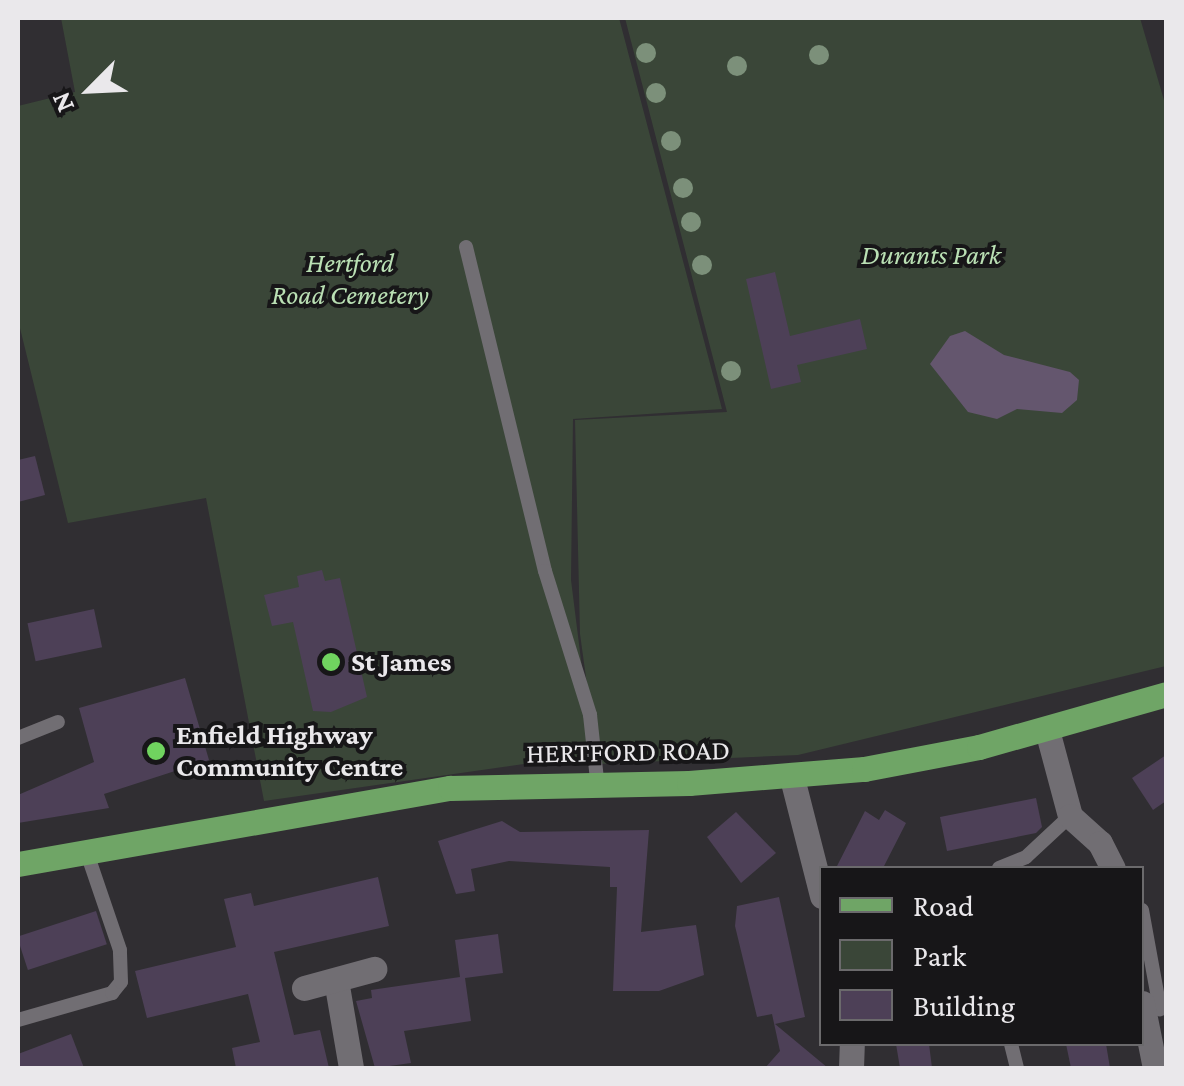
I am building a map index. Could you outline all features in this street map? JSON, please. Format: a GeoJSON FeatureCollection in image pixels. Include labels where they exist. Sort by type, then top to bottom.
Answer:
{"type":"FeatureCollection","features":[{"type":"Feature","properties":{"kind":"main road","name":"HERTFORD ROAD"},"geometry":{"type":"LineString","coordinates":[[18,864],[450,788],[597,780],[792,778],[929,759],[1047,730],[1166,694]]}},
{"type":"Feature","properties":{"kind":"street"},"geometry":{"type":"LineString","coordinates":[[1047,730],[1070,816],[1100,842],[1112,866]]}},
{"type":"Feature","properties":{"kind":"street"},"geometry":{"type":"LineString","coordinates":[[792,778],[819,884]]}},
{"type":"Feature","properties":{"kind":"street"},"geometry":{"type":"LineString","coordinates":[[304,988],[374,969]]}},
{"type":"Feature","properties":{"kind":"street"},"geometry":{"type":"LineString","coordinates":[[336,980],[351,1068]]}},
{"type":"Feature","properties":{"kind":"street"},"geometry":{"type":"LineString","coordinates":[[1155,1068],[1156,1000]]}},
{"type":"Feature","properties":{"kind":"lane"},"geometry":{"type":"LineString","coordinates":[[466,248],[545,571],[590,714],[597,780]]}},
{"type":"Feature","properties":{"kind":"lane"},"geometry":{"type":"LineString","coordinates":[[18,738],[58,722]]}},
{"type":"Feature","properties":{"kind":"lane"},"geometry":{"type":"LineString","coordinates":[[1004,866],[1026,857],[1070,816]]}},
{"type":"Feature","properties":{"kind":"lane"},"geometry":{"type":"LineString","coordinates":[[18,1020],[112,993],[121,982],[120,950],[86,849]]}},
{"type":"Feature","properties":{"kind":"lane"},"geometry":{"type":"LineString","coordinates":[[1144,923],[1156,1000]]}},
{"type":"Feature","properties":{"kind":"green space","name":"Hertford Road Cemetery"},"geometry":{"type":"Polygon","coordinates":[[[61,18],[619,18],[722,409],[573,419],[571,580],[594,764],[524,764],[264,801],[206,498],[68,523],[18,320],[18,106],[75,92],[61,18]]]}},
{"type":"Feature","properties":{"kind":"green space","name":"Durants Park"},"geometry":{"type":"Polygon","coordinates":[[[625,18],[1140,18],[1166,107],[1166,666],[798,755],[598,764],[580,634],[575,420],[727,412],[625,18]]]}},
{"type":"Feature","properties":{"kind":"shaded area"},"geometry":{"type":"Polygon","coordinates":[[[965,331],[1004,355],[1070,372],[1079,380],[1077,400],[1062,413],[1017,409],[997,419],[968,412],[930,364],[950,336],[965,331]]]}},
{"type":"Feature","properties":{"kind":"building"},"geometry":{"type":"Polygon","coordinates":[[[775,272],[790,336],[860,319],[867,349],[797,365],[801,382],[771,389],[746,279],[775,272]]]}},
{"type":"Feature","properties":{"kind":"building"},"geometry":{"type":"Polygon","coordinates":[[[35,456],[45,495],[18,502],[18,460],[35,456]]]}},
{"type":"Feature","properties":{"kind":"building","name":"St James"},"geometry":{"type":"Polygon","coordinates":[[[322,570],[325,581],[340,578],[367,697],[331,712],[313,711],[293,622],[272,626],[264,595],[299,587],[297,576],[322,570]]]}},
{"type":"Feature","properties":{"kind":"building"},"geometry":{"type":"Polygon","coordinates":[[[94,609],[102,647],[36,661],[27,623],[94,609]]]}},
{"type":"Feature","properties":{"kind":"building"},"geometry":{"type":"Polygon","coordinates":[[[185,678],[209,760],[104,794],[109,808],[18,823],[18,795],[94,762],[79,708],[185,678]]]}},
{"type":"Feature","properties":{"kind":"building"},"geometry":{"type":"Polygon","coordinates":[[[1166,755],[1166,801],[1153,810],[1132,778],[1166,755]]]}},
{"type":"Feature","properties":{"kind":"building"},"geometry":{"type":"Polygon","coordinates":[[[1036,798],[1042,827],[1036,833],[947,851],[940,817],[1036,798]]]}},
{"type":"Feature","properties":{"kind":"building"},"geometry":{"type":"Polygon","coordinates":[[[885,810],[906,823],[884,866],[837,866],[865,811],[879,820],[885,810]]]}},
{"type":"Feature","properties":{"kind":"building"},"geometry":{"type":"Polygon","coordinates":[[[736,812],[776,853],[741,883],[707,837],[736,812]]]}},
{"type":"Feature","properties":{"kind":"building"},"geometry":{"type":"Polygon","coordinates":[[[502,821],[520,832],[649,830],[641,932],[696,925],[704,975],[659,991],[613,991],[617,887],[610,887],[610,867],[509,861],[471,869],[475,891],[456,894],[438,841],[502,821]]]}},
{"type":"Feature","properties":{"kind":"building"},"geometry":{"type":"Polygon","coordinates":[[[378,877],[389,926],[274,952],[294,1035],[320,1030],[329,1068],[236,1068],[232,1048],[260,1042],[248,994],[147,1018],[135,971],[236,947],[224,899],[251,893],[254,906],[378,877]]]}},
{"type":"Feature","properties":{"kind":"building"},"geometry":{"type":"Polygon","coordinates":[[[779,897],[805,1017],[775,1024],[828,1068],[765,1068],[780,1051],[772,1014],[757,1017],[735,926],[737,906],[779,897]]]}},
{"type":"Feature","properties":{"kind":"building"},"geometry":{"type":"Polygon","coordinates":[[[96,911],[107,944],[28,970],[18,936],[96,911]]]}},
{"type":"Feature","properties":{"kind":"building"},"geometry":{"type":"Polygon","coordinates":[[[498,934],[503,973],[465,978],[471,1021],[404,1031],[411,1063],[375,1068],[356,1001],[372,998],[371,990],[460,977],[455,940],[498,934]]]}},
{"type":"Feature","properties":{"kind":"building"},"geometry":{"type":"Polygon","coordinates":[[[71,1034],[84,1068],[18,1068],[18,1054],[71,1034]]]}},
{"type":"Feature","properties":{"kind":"building"},"geometry":{"type":"Polygon","coordinates":[[[896,1046],[929,1046],[932,1068],[900,1068],[896,1046]]]}},
{"type":"Feature","properties":{"kind":"building"},"geometry":{"type":"Polygon","coordinates":[[[1066,1046],[1106,1046],[1110,1068],[1071,1068],[1066,1046]]]}},
{"type":"Feature","properties":{"kind":"place","name":"St James"},"geometry":{"type":"Point","coordinates":[331,662]}},
{"type":"Feature","properties":{"kind":"place","name":"Enfield Highway Community Centre"},"geometry":{"type":"Point","coordinates":[156,751]}}]}
